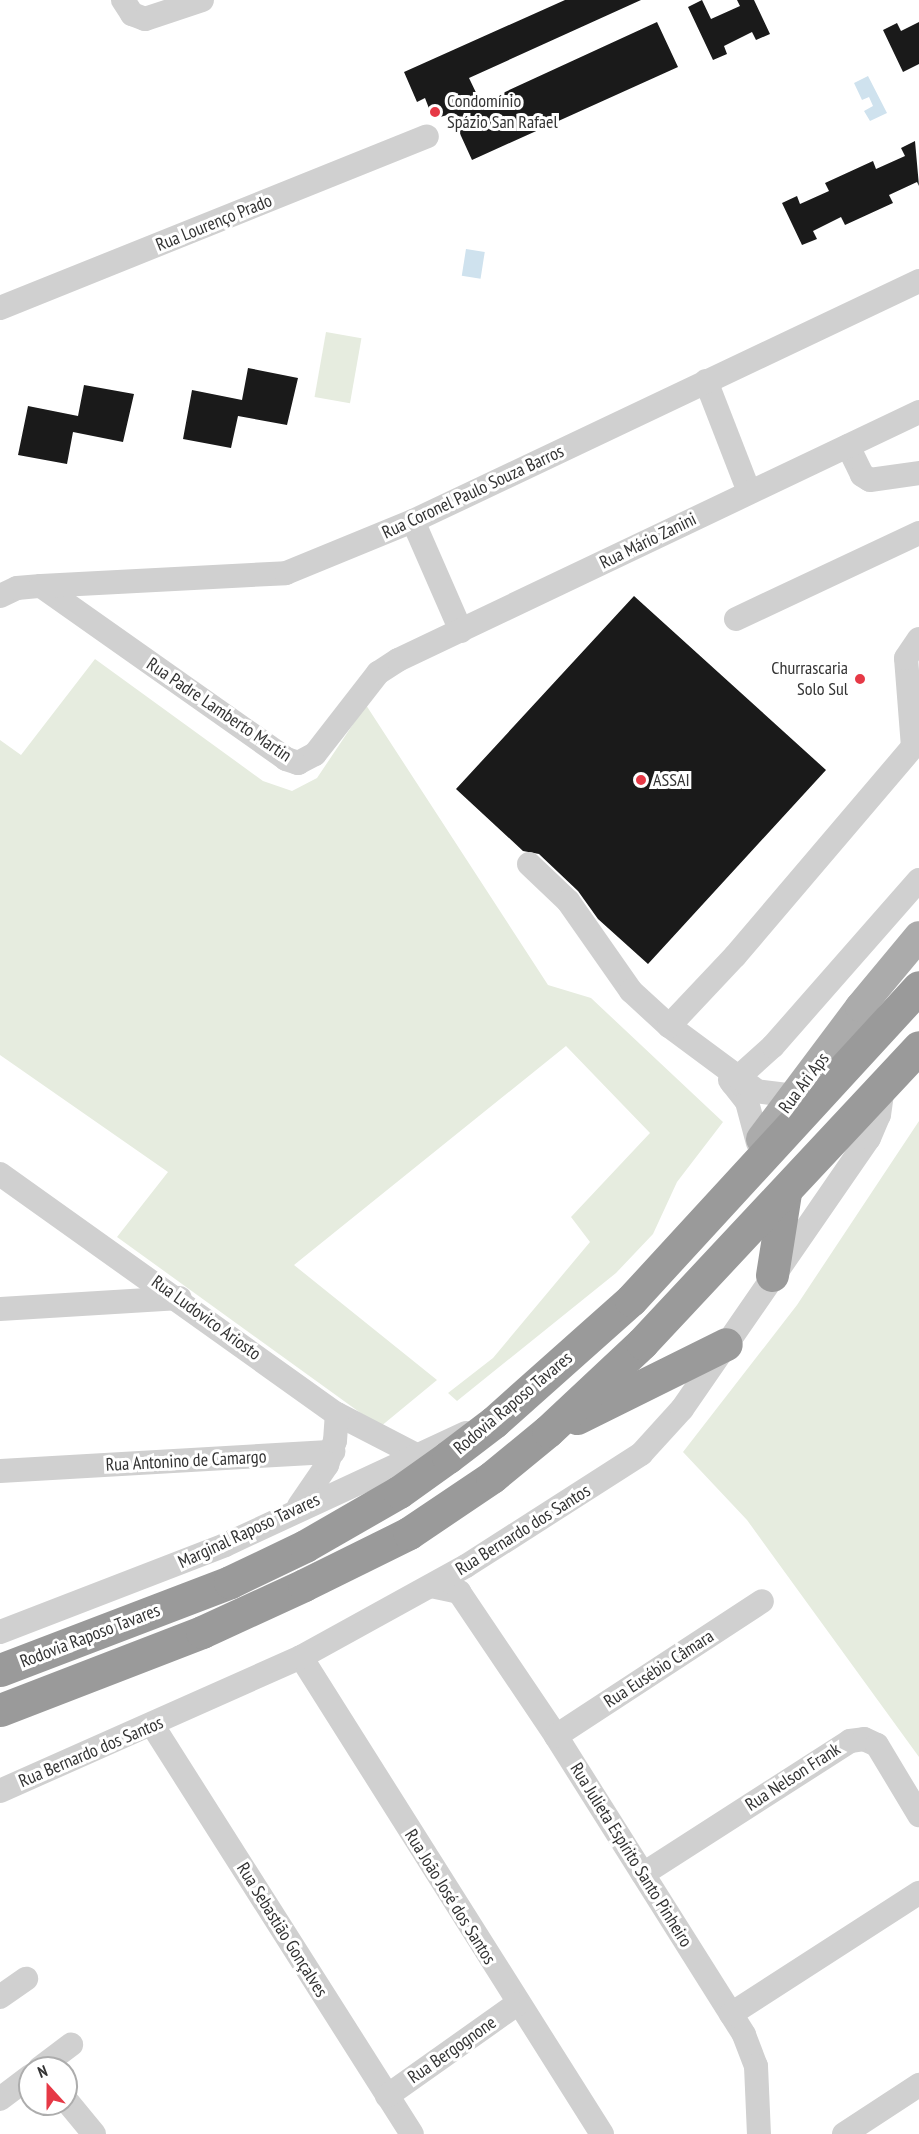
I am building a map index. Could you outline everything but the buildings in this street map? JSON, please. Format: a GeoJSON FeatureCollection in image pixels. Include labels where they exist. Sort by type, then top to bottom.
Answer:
{"type":"FeatureCollection","features":[{"type":"Feature","properties":{"kind":"highway","name":"Rodovia Raposo Tavares"},"geometry":{"type":"LineString","coordinates":[[0,1670],[230,1582],[305,1546],[399,1492],[494,1422],[631,1300],[919,987]]}},
{"type":"Feature","properties":{"kind":"highway","name":"Rodovia Raposo Tavares"},"geometry":{"type":"LineString","coordinates":[[0,1710],[202,1632],[409,1533],[492,1477],[548,1431],[642,1343],[785,1194],[919,1047]]}},
{"type":"Feature","properties":{"kind":"highway"},"geometry":{"type":"LineString","coordinates":[[772,1275],[785,1194]]}},
{"type":"Feature","properties":{"kind":"highway"},"geometry":{"type":"LineString","coordinates":[[548,1431],[726,1344]]}},
{"type":"Feature","properties":{"kind":"main road","name":"Rua Ari Aps"},"geometry":{"type":"LineString","coordinates":[[693,1233],[860,1007],[919,936]]}},
{"type":"Feature","properties":{"kind":"street"},"geometry":{"type":"LineString","coordinates":[[123,0],[132,14],[145,19],[202,0]]}},
{"type":"Feature","properties":{"kind":"street","name":"Rua Lourenço Prado"},"geometry":{"type":"LineString","coordinates":[[0,308],[427,136]]}},
{"type":"Feature","properties":{"kind":"street","name":"Rua Coronel Paulo Souza Barros"},"geometry":{"type":"LineString","coordinates":[[0,596],[17,588],[41,586],[252,578],[286,573],[413,521],[919,281]]}},
{"type":"Feature","properties":{"kind":"street"},"geometry":{"type":"LineString","coordinates":[[706,381],[750,492]]}},
{"type":"Feature","properties":{"kind":"street","name":"Rua Mário Zanini"},"geometry":{"type":"LineString","coordinates":[[378,673],[919,412]]}},
{"type":"Feature","properties":{"kind":"street"},"geometry":{"type":"LineString","coordinates":[[848,446],[862,475],[870,480],[919,473]]}},
{"type":"Feature","properties":{"kind":"street"},"geometry":{"type":"LineString","coordinates":[[413,521],[461,631]]}},
{"type":"Feature","properties":{"kind":"street"},"geometry":{"type":"LineString","coordinates":[[736,619],[919,533]]}},
{"type":"Feature","properties":{"kind":"street","name":"Rua Padre Lamberto Martin"},"geometry":{"type":"LineString","coordinates":[[41,586],[286,759],[298,763],[315,754],[378,673]]}},
{"type":"Feature","properties":{"kind":"street"},"geometry":{"type":"LineString","coordinates":[[669,1026],[735,956],[913,747],[915,725],[906,658],[919,639]]}},
{"type":"Feature","properties":{"kind":"street"},"geometry":{"type":"LineString","coordinates":[[529,864],[568,902],[631,991],[669,1026],[699,1048],[735,1080],[760,1093],[795,1096]]}},
{"type":"Feature","properties":{"kind":"street"},"geometry":{"type":"LineString","coordinates":[[735,1080],[772,1046],[919,880]]}},
{"type":"Feature","properties":{"kind":"street"},"geometry":{"type":"LineString","coordinates":[[735,1080],[747,1101],[758,1143]]}},
{"type":"Feature","properties":{"kind":"street","name":"Rua Bernardo dos Santos"},"geometry":{"type":"LineString","coordinates":[[0,1791],[153,1726],[301,1658],[466,1566],[641,1454],[666,1430],[868,1138],[879,1115],[883,1086]]}},
{"type":"Feature","properties":{"kind":"street","name":"Rua Ludovico Ariosto"},"geometry":{"type":"LineString","coordinates":[[0,1174],[180,1298],[337,1414],[416,1455]]}},
{"type":"Feature","properties":{"kind":"street"},"geometry":{"type":"LineString","coordinates":[[0,1309],[180,1298]]}},
{"type":"Feature","properties":{"kind":"street"},"geometry":{"type":"LineString","coordinates":[[296,1509],[318,1481],[333,1452],[337,1414]]}},
{"type":"Feature","properties":{"kind":"street","name":"Marginal Raposo Tavares"},"geometry":{"type":"LineString","coordinates":[[0,1632],[225,1545],[296,1509],[494,1422]]}},
{"type":"Feature","properties":{"kind":"street","name":"Rua Antonino de Camargo"},"geometry":{"type":"LineString","coordinates":[[0,1471],[333,1452]]}},
{"type":"Feature","properties":{"kind":"street"},"geometry":{"type":"LineString","coordinates":[[431,1586],[459,1592],[466,1566]]}},
{"type":"Feature","properties":{"kind":"street","name":"Rua Julieta Espírito Santo Pinheiro"},"geometry":{"type":"LineString","coordinates":[[459,1592],[556,1736],[731,2014],[756,2066],[759,2134]]}},
{"type":"Feature","properties":{"kind":"street","name":"Rua Eusébio Câmara"},"geometry":{"type":"LineString","coordinates":[[556,1736],[762,1601]]}},
{"type":"Feature","properties":{"kind":"street","name":"Rua João José dos Santos"},"geometry":{"type":"LineString","coordinates":[[301,1658],[517,2004],[602,2134]]}},
{"type":"Feature","properties":{"kind":"street","name":"Rua Sebastião Gonçalves"},"geometry":{"type":"LineString","coordinates":[[153,1726],[411,2134]]}},
{"type":"Feature","properties":{"kind":"street","name":"Rua Nelson Frank"},"geometry":{"type":"LineString","coordinates":[[644,1874],[850,1741],[864,1739],[877,1745],[919,1815]]}},
{"type":"Feature","properties":{"kind":"street"},"geometry":{"type":"LineString","coordinates":[[731,2014],[919,1893]]}},
{"type":"Feature","properties":{"kind":"street"},"geometry":{"type":"LineString","coordinates":[[0,1997],[26,1979]]}},
{"type":"Feature","properties":{"kind":"street","name":"Rua Bergognone"},"geometry":{"type":"LineString","coordinates":[[387,2096],[517,2004]]}},
{"type":"Feature","properties":{"kind":"street"},"geometry":{"type":"LineString","coordinates":[[56,2056],[71,2045]]}},
{"type":"Feature","properties":{"kind":"street"},"geometry":{"type":"LineString","coordinates":[[0,2099],[18,2085]]}},
{"type":"Feature","properties":{"kind":"street"},"geometry":{"type":"LineString","coordinates":[[844,2134],[919,2085]]}},
{"type":"Feature","properties":{"kind":"street"},"geometry":{"type":"LineString","coordinates":[[78,2115],[94,2134]]}},
{"type":"Feature","properties":{"kind":"shaded area"},"geometry":{"type":"Polygon","coordinates":[[[326,332],[361,338],[350,403],[315,397],[326,332]]]}},
{"type":"Feature","properties":{"kind":"shaded area"},"geometry":{"type":"Polygon","coordinates":[[[95,659],[263,781],[292,791],[317,778],[366,705],[548,985],[591,998],[723,1122],[677,1182],[653,1234],[616,1273],[457,1401],[448,1393],[493,1358],[590,1242],[571,1217],[650,1133],[566,1046],[294,1265],[437,1380],[380,1427],[117,1237],[168,1172],[0,1055],[0,740],[21,755],[95,659]]]}},
{"type":"Feature","properties":{"kind":"shaded area"},"geometry":{"type":"Polygon","coordinates":[[[919,1121],[919,1757],[747,1520],[683,1452],[797,1305],[919,1121]]]}},
{"type":"Feature","properties":{"kind":"water"},"geometry":{"type":"Polygon","coordinates":[[[868,76],[887,113],[870,121],[864,111],[873,106],[869,97],[862,100],[854,83],[868,76]]]}},
{"type":"Feature","properties":{"kind":"water"},"geometry":{"type":"Polygon","coordinates":[[[466,249],[485,252],[481,279],[462,276],[466,249]]]}},
{"type":"Feature","properties":{"kind":"place","name":"Condomínio Spázio San Rafael"},"geometry":{"type":"Point","coordinates":[435,112]}},
{"type":"Feature","properties":{"kind":"place","name":"Churrascaria Solo Sul"},"geometry":{"type":"Point","coordinates":[860,679]}},
{"type":"Feature","properties":{"kind":"place","name":"ASSAI"},"geometry":{"type":"Point","coordinates":[641,780]}}]}
